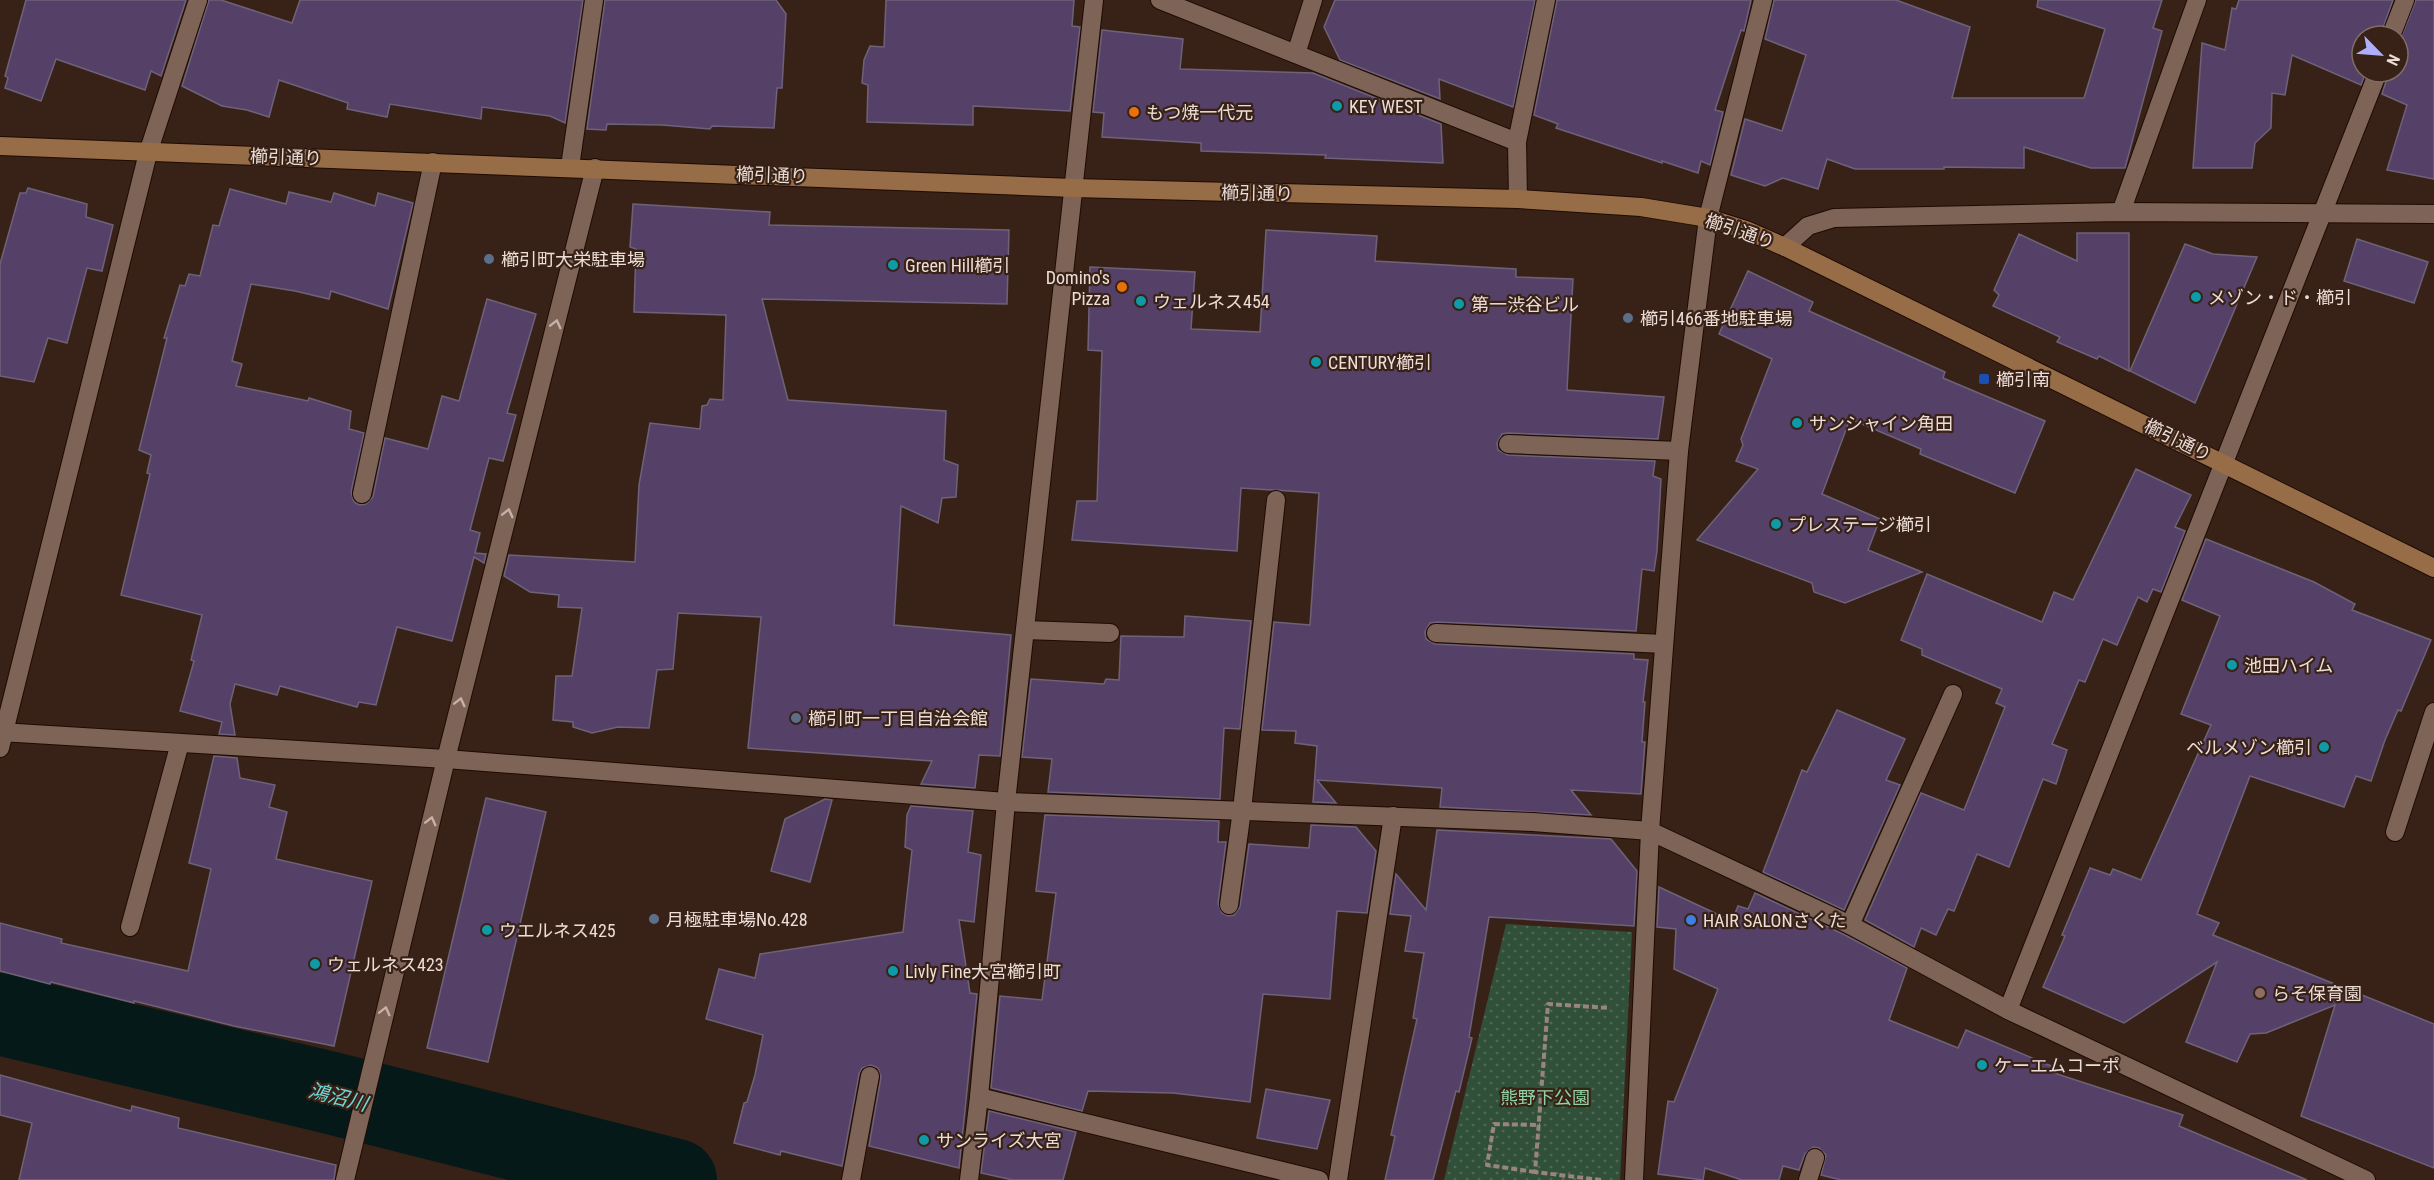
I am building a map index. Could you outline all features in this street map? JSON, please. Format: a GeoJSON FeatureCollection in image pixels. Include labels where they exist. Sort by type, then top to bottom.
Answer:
{"type":"FeatureCollection","features":[{"type":"Feature","properties":{"kind":"street"},"geometry":{"type":"LineString","coordinates":[[198,0],[148,153],[1,738],[180,743],[446,759],[1006,802],[1533,822],[1650,831],[1850,925],[2008,1010],[2366,1180]]}},
{"type":"Feature","properties":{"kind":"street"},"geometry":{"type":"LineString","coordinates":[[570,167],[594,0]]}},
{"type":"Feature","properties":{"kind":"street"},"geometry":{"type":"LineString","coordinates":[[969,1180],[1024,630],[1094,0]]}},
{"type":"Feature","properties":{"kind":"street"},"geometry":{"type":"LineString","coordinates":[[1160,0],[1517,142]]}},
{"type":"Feature","properties":{"kind":"street"},"geometry":{"type":"LineString","coordinates":[[1296,54],[1313,0]]}},
{"type":"Feature","properties":{"kind":"street"},"geometry":{"type":"LineString","coordinates":[[1518,199],[1517,142],[1545,0]]}},
{"type":"Feature","properties":{"kind":"street"},"geometry":{"type":"LineString","coordinates":[[1634,1180],[1650,831],[1679,451],[1708,218],[1763,0]]}},
{"type":"Feature","properties":{"kind":"street"},"geometry":{"type":"LineString","coordinates":[[2121,212],[2197,0]]}},
{"type":"Feature","properties":{"kind":"street"},"geometry":{"type":"LineString","coordinates":[[2396,24],[2405,0]]}},
{"type":"Feature","properties":{"kind":"street"},"geometry":{"type":"LineString","coordinates":[[2008,1010],[2222,462],[2373,84]]}},
{"type":"Feature","properties":{"kind":"street","name":"櫛引通り"},"geometry":{"type":"LineString","coordinates":[[0,146],[1073,188],[1518,199],[1641,207],[1708,218],[1746,230],[1785,247],[2434,568]]}},
{"type":"Feature","properties":{"kind":"street"},"geometry":{"type":"LineString","coordinates":[[362,494],[433,162]]}},
{"type":"Feature","properties":{"kind":"street"},"geometry":{"type":"LineString","coordinates":[[345,1180],[446,759],[595,168]]}},
{"type":"Feature","properties":{"kind":"street"},"geometry":{"type":"LineString","coordinates":[[1785,247],[1808,226],[1834,218],[2121,212],[2434,214]]}},
{"type":"Feature","properties":{"kind":"street"},"geometry":{"type":"LineString","coordinates":[[1508,444],[1679,451]]}},
{"type":"Feature","properties":{"kind":"street"},"geometry":{"type":"LineString","coordinates":[[1229,905],[1242,810],[1276,500]]}},
{"type":"Feature","properties":{"kind":"street"},"geometry":{"type":"LineString","coordinates":[[1024,630],[1110,633]]}},
{"type":"Feature","properties":{"kind":"street"},"geometry":{"type":"LineString","coordinates":[[1436,633],[1664,644]]}},
{"type":"Feature","properties":{"kind":"street"},"geometry":{"type":"LineString","coordinates":[[1850,925],[1953,694]]}},
{"type":"Feature","properties":{"kind":"street"},"geometry":{"type":"LineString","coordinates":[[2396,832],[2434,712]]}},
{"type":"Feature","properties":{"kind":"street"},"geometry":{"type":"LineString","coordinates":[[130,927],[180,743]]}},
{"type":"Feature","properties":{"kind":"street"},"geometry":{"type":"LineString","coordinates":[[1338,1180],[1393,816]]}},
{"type":"Feature","properties":{"kind":"street"},"geometry":{"type":"LineString","coordinates":[[851,1180],[870,1076]]}},
{"type":"Feature","properties":{"kind":"street"},"geometry":{"type":"LineString","coordinates":[[979,1097],[1319,1180]]}},
{"type":"Feature","properties":{"kind":"street"},"geometry":{"type":"LineString","coordinates":[[1808,1180],[1815,1158]]}},
{"type":"Feature","properties":{"kind":"path"},"geometry":{"type":"LineString","coordinates":[[1535,1172],[1548,1004],[1643,1010]]}},
{"type":"Feature","properties":{"kind":"path"},"geometry":{"type":"LineString","coordinates":[[1540,1125],[1494,1124],[1487,1165],[1601,1180]]}},
{"type":"Feature","properties":{"kind":"green space","name":"熊野下公園"},"geometry":{"type":"Polygon","coordinates":[[[1506,924],[1632,932],[1620,1180],[1444,1180],[1506,924]]]}},
{"type":"Feature","properties":{"kind":"building"},"geometry":{"type":"Polygon","coordinates":[[[26,0],[186,0],[161,76],[151,71],[145,90],[56,59],[41,101],[5,88],[8,78],[5,76],[26,0]]]}},
{"type":"Feature","properties":{"kind":"building"},"geometry":{"type":"Polygon","coordinates":[[[209,0],[221,0],[292,23],[300,0],[583,0],[565,123],[550,116],[482,107],[481,119],[390,104],[387,117],[347,109],[348,103],[279,80],[269,117],[247,110],[222,106],[182,86],[209,0]]]}},
{"type":"Feature","properties":{"kind":"building"},"geometry":{"type":"Polygon","coordinates":[[[605,0],[776,0],[786,14],[782,88],[777,88],[774,128],[712,126],[710,129],[607,124],[606,130],[587,129],[605,0]]]}},
{"type":"Feature","properties":{"kind":"building"},"geometry":{"type":"Polygon","coordinates":[[[886,0],[1074,0],[1072,26],[1080,27],[1070,111],[973,106],[973,125],[867,122],[868,85],[862,83],[864,60],[870,46],[884,47],[886,0]]]}},
{"type":"Feature","properties":{"kind":"building"},"geometry":{"type":"Polygon","coordinates":[[[1335,0],[1535,0],[1513,107],[1439,79],[1440,99],[1340,60],[1324,27],[1335,0]]]}},
{"type":"Feature","properties":{"kind":"building"},"geometry":{"type":"Polygon","coordinates":[[[1557,0],[1751,0],[1744,31],[1741,30],[1715,110],[1723,112],[1710,165],[1701,161],[1698,173],[1662,161],[1662,163],[1556,128],[1558,124],[1534,115],[1557,0]]]}},
{"type":"Feature","properties":{"kind":"building"},"geometry":{"type":"Polygon","coordinates":[[[1774,0],[1896,0],[1970,27],[1952,98],[2084,98],[2105,29],[2037,7],[2038,0],[2162,0],[2153,28],[2162,31],[2125,168],[2091,168],[2024,147],[2024,168],[1855,169],[1827,159],[1818,189],[1783,178],[1765,186],[1731,175],[1745,119],[1782,131],[1806,55],[1765,39],[1774,0]]]}},
{"type":"Feature","properties":{"kind":"building"},"geometry":{"type":"Polygon","coordinates":[[[2239,0],[2393,0],[2384,24],[2350,24],[2350,80],[2292,55],[2285,95],[2272,93],[2271,128],[2255,143],[2252,168],[2193,168],[2202,43],[2225,50],[2232,8],[2236,9],[2239,0]]]}},
{"type":"Feature","properties":{"kind":"building"},"geometry":{"type":"Polygon","coordinates":[[[2416,0],[2434,0],[2434,179],[2387,170],[2407,105],[2382,94],[2385,84],[2410,84],[2410,24],[2406,24],[2416,0]]]}},
{"type":"Feature","properties":{"kind":"building"},"geometry":{"type":"Polygon","coordinates":[[[1102,30],[1183,39],[1180,69],[1313,73],[1441,124],[1443,163],[1325,158],[1326,155],[1201,151],[1201,143],[1102,137],[1104,113],[1093,112],[1102,30]]]}},
{"type":"Feature","properties":{"kind":"building"},"geometry":{"type":"Polygon","coordinates":[[[28,188],[87,204],[86,217],[113,225],[102,271],[87,268],[67,343],[48,338],[34,382],[0,376],[0,264],[20,193],[26,193],[28,188]]]}},
{"type":"Feature","properties":{"kind":"building"},"geometry":{"type":"Polygon","coordinates":[[[230,189],[286,204],[289,192],[331,202],[334,193],[375,206],[378,193],[413,203],[388,309],[331,291],[329,299],[251,284],[232,361],[242,364],[236,386],[308,401],[309,398],[351,411],[349,429],[364,433],[351,492],[354,502],[359,505],[366,504],[373,497],[385,438],[428,449],[442,396],[459,401],[487,299],[536,314],[507,413],[516,415],[503,461],[489,458],[470,530],[480,533],[475,553],[486,554],[484,563],[474,557],[452,641],[397,627],[376,705],[359,702],[357,707],[280,686],[277,695],[235,684],[230,704],[235,735],[219,734],[222,722],[180,711],[194,661],[191,660],[202,615],[121,595],[150,474],[147,473],[151,455],[139,450],[167,338],[164,338],[180,285],[185,286],[189,274],[200,276],[213,225],[219,226],[230,189]]]}},
{"type":"Feature","properties":{"kind":"building"},"geometry":{"type":"Polygon","coordinates":[[[633,204],[770,212],[769,225],[1009,230],[1007,304],[762,299],[788,400],[946,411],[944,460],[958,465],[956,497],[942,498],[938,523],[901,506],[894,625],[1011,635],[1000,756],[979,755],[975,788],[921,784],[932,761],[748,748],[761,617],[678,613],[673,669],[657,670],[649,728],[618,727],[592,733],[573,727],[573,722],[553,720],[556,676],[572,676],[582,608],[558,607],[559,595],[530,592],[504,576],[509,555],[635,562],[639,485],[650,423],[700,429],[702,406],[707,405],[710,399],[723,400],[726,315],[634,312],[636,249],[630,247],[633,204]]]}},
{"type":"Feature","properties":{"kind":"building"},"geometry":{"type":"Polygon","coordinates":[[[1266,230],[1377,236],[1375,261],[1516,269],[1516,277],[1573,279],[1567,390],[1664,397],[1658,439],[1508,433],[1502,434],[1497,443],[1498,450],[1508,455],[1655,461],[1653,476],[1661,479],[1657,551],[1654,571],[1642,569],[1636,631],[1437,622],[1430,623],[1425,632],[1426,639],[1435,644],[1634,654],[1634,659],[1648,660],[1643,702],[1645,702],[1642,742],[1645,742],[1641,794],[1571,790],[1591,815],[1440,807],[1442,788],[1317,780],[1336,803],[1313,802],[1317,746],[1295,743],[1296,731],[1262,730],[1274,622],[1310,625],[1319,493],[1241,488],[1237,551],[1072,540],[1077,501],[1097,501],[1102,351],[1088,350],[1090,267],[1195,272],[1191,329],[1260,332],[1266,230]]]}},
{"type":"Feature","properties":{"kind":"building"},"geometry":{"type":"Polygon","coordinates":[[[2077,233],[2129,233],[2129,371],[2099,356],[2097,359],[2057,342],[2060,337],[1993,306],[1999,295],[1994,290],[2019,234],[2077,261],[2077,233]]]}},
{"type":"Feature","properties":{"kind":"building"},"geometry":{"type":"Polygon","coordinates":[[[2357,239],[2428,262],[2414,303],[2344,281],[2357,239]]]}},
{"type":"Feature","properties":{"kind":"building","name":"メゾン・ド・櫛引"},"geometry":{"type":"Polygon","coordinates":[[[2185,244],[2213,254],[2257,257],[2195,403],[2130,371],[2185,244]]]}},
{"type":"Feature","properties":{"kind":"building"},"geometry":{"type":"Polygon","coordinates":[[[1748,271],[1813,302],[1809,311],[1945,372],[1943,378],[2045,421],[2015,493],[1920,454],[1921,449],[1850,419],[1822,494],[1880,519],[1868,550],[1922,572],[1845,603],[1814,592],[1812,583],[1697,540],[1758,469],[1736,461],[1743,445],[1741,439],[1772,359],[1719,334],[1748,271]]]}},
{"type":"Feature","properties":{"kind":"building"},"geometry":{"type":"Polygon","coordinates":[[[2136,469],[2191,495],[2175,527],[2185,531],[2161,592],[2153,589],[2147,602],[2138,597],[2117,645],[2103,639],[2085,682],[2079,680],[2052,744],[2067,750],[2056,784],[2043,779],[2009,867],[1977,854],[1954,911],[1948,909],[1936,935],[1921,928],[1914,947],[1865,920],[1921,793],[1964,810],[2005,707],[1996,703],[2002,689],[1922,655],[1922,649],[1901,640],[1927,574],[2042,622],[2054,592],[2073,600],[2136,469]]]}},
{"type":"Feature","properties":{"kind":"building"},"geometry":{"type":"Polygon","coordinates":[[[2206,539],[2314,582],[2355,604],[2352,610],[2431,640],[2401,711],[2398,710],[2385,740],[2371,781],[2356,776],[2344,807],[2250,776],[2197,914],[2219,923],[2213,935],[2434,1024],[2434,1168],[2301,1116],[2335,1005],[2266,1033],[2250,1034],[2237,1062],[2186,1042],[2217,962],[2124,1023],[2043,987],[2090,868],[2110,875],[2113,869],[2141,880],[2211,725],[2181,714],[2220,616],[2182,600],[2206,539]]]}},
{"type":"Feature","properties":{"kind":"building"},"geometry":{"type":"Polygon","coordinates":[[[1185,616],[1251,621],[1240,729],[1224,728],[1220,799],[1048,792],[1052,759],[1022,757],[1031,679],[1104,684],[1106,679],[1119,680],[1121,636],[1184,637],[1185,616]]]}},
{"type":"Feature","properties":{"kind":"building"},"geometry":{"type":"Polygon","coordinates":[[[1837,710],[1905,739],[1886,780],[1900,785],[1844,910],[1763,872],[1802,770],[1807,772],[1837,710]]]}},
{"type":"Feature","properties":{"kind":"building"},"geometry":{"type":"Polygon","coordinates":[[[214,756],[237,758],[240,778],[275,785],[269,807],[287,812],[276,859],[372,881],[334,1046],[234,1026],[0,971],[0,923],[62,939],[61,943],[188,971],[211,869],[189,863],[214,756]]]}},
{"type":"Feature","properties":{"kind":"building","name":"ウエルネス425"},"geometry":{"type":"Polygon","coordinates":[[[486,798],[546,812],[488,1062],[427,1048],[486,798]]]}},
{"type":"Feature","properties":{"kind":"building"},"geometry":{"type":"Polygon","coordinates":[[[825,799],[832,800],[810,882],[771,871],[785,819],[825,799]]]}},
{"type":"Feature","properties":{"kind":"building"},"geometry":{"type":"Polygon","coordinates":[[[911,806],[973,811],[968,852],[981,855],[974,922],[959,920],[970,993],[977,994],[959,1168],[869,1146],[881,1077],[878,1068],[871,1065],[862,1068],[859,1074],[842,1166],[781,1151],[780,1155],[734,1143],[744,1103],[747,1102],[755,1075],[763,1035],[706,1019],[719,969],[755,978],[760,954],[903,932],[912,850],[905,847],[907,815],[911,806]]]}},
{"type":"Feature","properties":{"kind":"building"},"geometry":{"type":"Polygon","coordinates":[[[1045,815],[1219,821],[1218,842],[1226,842],[1218,904],[1222,913],[1228,916],[1234,915],[1240,907],[1249,844],[1309,848],[1311,825],[1356,827],[1376,851],[1367,913],[1337,911],[1330,999],[1263,994],[1250,1102],[1173,1093],[1088,1091],[1082,1111],[991,1088],[1000,996],[1042,1000],[1056,893],[1036,891],[1045,815]]]}},
{"type":"Feature","properties":{"kind":"building"},"geometry":{"type":"Polygon","coordinates":[[[1437,830],[1611,839],[1637,871],[1634,926],[1489,917],[1469,1037],[1472,1038],[1433,1180],[1385,1180],[1395,1136],[1391,1135],[1417,1019],[1413,1018],[1424,953],[1405,951],[1411,916],[1390,914],[1396,874],[1426,910],[1437,830]]]}},
{"type":"Feature","properties":{"kind":"building"},"geometry":{"type":"Polygon","coordinates":[[[1659,887],[1732,921],[1738,906],[1748,909],[1755,893],[1845,935],[1907,968],[1889,1020],[1958,1048],[1966,1030],[2056,1068],[2051,1072],[2183,1115],[2179,1126],[2307,1180],[1841,1180],[1821,1175],[1826,1155],[1819,1148],[1813,1147],[1805,1154],[1799,1170],[1783,1166],[1779,1180],[1742,1180],[1705,1168],[1703,1180],[1658,1174],[1668,1101],[1674,1102],[1718,989],[1674,969],[1676,929],[1657,927],[1659,887]]]}},
{"type":"Feature","properties":{"kind":"building"},"geometry":{"type":"Polygon","coordinates":[[[0,1075],[131,1111],[132,1106],[179,1118],[178,1128],[336,1165],[334,1180],[19,1180],[32,1123],[0,1115],[0,1075]]]}},
{"type":"Feature","properties":{"kind":"building"},"geometry":{"type":"Polygon","coordinates":[[[1266,1089],[1330,1100],[1317,1149],[1257,1138],[1266,1089]]]}},
{"type":"Feature","properties":{"kind":"building"},"geometry":{"type":"Polygon","coordinates":[[[989,1111],[1076,1132],[1063,1180],[1013,1180],[981,1173],[989,1111]]]}},
{"type":"Feature","properties":{"kind":"waterway","name":"鴻沼川"},"geometry":{"type":"LineString","coordinates":[[0,1014],[327,1092],[676,1180]]}},
{"type":"Feature","properties":{"kind":"place","name":"KEY WEST"},"geometry":{"type":"Point","coordinates":[1337,106]}},
{"type":"Feature","properties":{"kind":"place","name":"もつ焼一代元"},"geometry":{"type":"Point","coordinates":[1134,112]}},
{"type":"Feature","properties":{"kind":"place","name":"櫛引町大栄駐車場"},"geometry":{"type":"Point","coordinates":[489,259]}},
{"type":"Feature","properties":{"kind":"place","name":"Green Hill櫛引"},"geometry":{"type":"Point","coordinates":[893,265]}},
{"type":"Feature","properties":{"kind":"place","name":"Domino's Pizza"},"geometry":{"type":"Point","coordinates":[1122,287]}},
{"type":"Feature","properties":{"kind":"place","name":"メゾン・ド・櫛引"},"geometry":{"type":"Point","coordinates":[2196,297]}},
{"type":"Feature","properties":{"kind":"place","name":"ウェルネス454"},"geometry":{"type":"Point","coordinates":[1141,301]}},
{"type":"Feature","properties":{"kind":"place","name":"第一渋谷ビル"},"geometry":{"type":"Point","coordinates":[1459,304]}},
{"type":"Feature","properties":{"kind":"place","name":"櫛引466番地駐車場"},"geometry":{"type":"Point","coordinates":[1628,318]}},
{"type":"Feature","properties":{"kind":"place","name":"CENTURY櫛引"},"geometry":{"type":"Point","coordinates":[1316,362]}},
{"type":"Feature","properties":{"kind":"place","name":"櫛引南"},"geometry":{"type":"Point","coordinates":[1984,379]}},
{"type":"Feature","properties":{"kind":"place","name":"サンシャイン角田"},"geometry":{"type":"Point","coordinates":[1797,423]}},
{"type":"Feature","properties":{"kind":"place","name":"プレステージ櫛引"},"geometry":{"type":"Point","coordinates":[1776,524]}},
{"type":"Feature","properties":{"kind":"place","name":"池田ハイム"},"geometry":{"type":"Point","coordinates":[2232,665]}},
{"type":"Feature","properties":{"kind":"place","name":"櫛引町一丁目自治会館"},"geometry":{"type":"Point","coordinates":[796,718]}},
{"type":"Feature","properties":{"kind":"place","name":"ベルメゾン櫛引"},"geometry":{"type":"Point","coordinates":[2324,747]}},
{"type":"Feature","properties":{"kind":"place","name":"月極駐車場No.428"},"geometry":{"type":"Point","coordinates":[654,919]}},
{"type":"Feature","properties":{"kind":"place","name":"HAIR SALONさくた"},"geometry":{"type":"Point","coordinates":[1691,920]}},
{"type":"Feature","properties":{"kind":"place","name":"ウエルネス425"},"geometry":{"type":"Point","coordinates":[487,930]}},
{"type":"Feature","properties":{"kind":"place","name":"ウェルネス423"},"geometry":{"type":"Point","coordinates":[315,964]}},
{"type":"Feature","properties":{"kind":"place","name":"Livly Fine大宮櫛引町"},"geometry":{"type":"Point","coordinates":[893,971]}},
{"type":"Feature","properties":{"kind":"place","name":"らそ保育園"},"geometry":{"type":"Point","coordinates":[2260,993]}},
{"type":"Feature","properties":{"kind":"place","name":"ケーエムコーポ"},"geometry":{"type":"Point","coordinates":[1982,1065]}},
{"type":"Feature","properties":{"kind":"place","name":"サンライズ大宮"},"geometry":{"type":"Point","coordinates":[924,1140]}}]}
